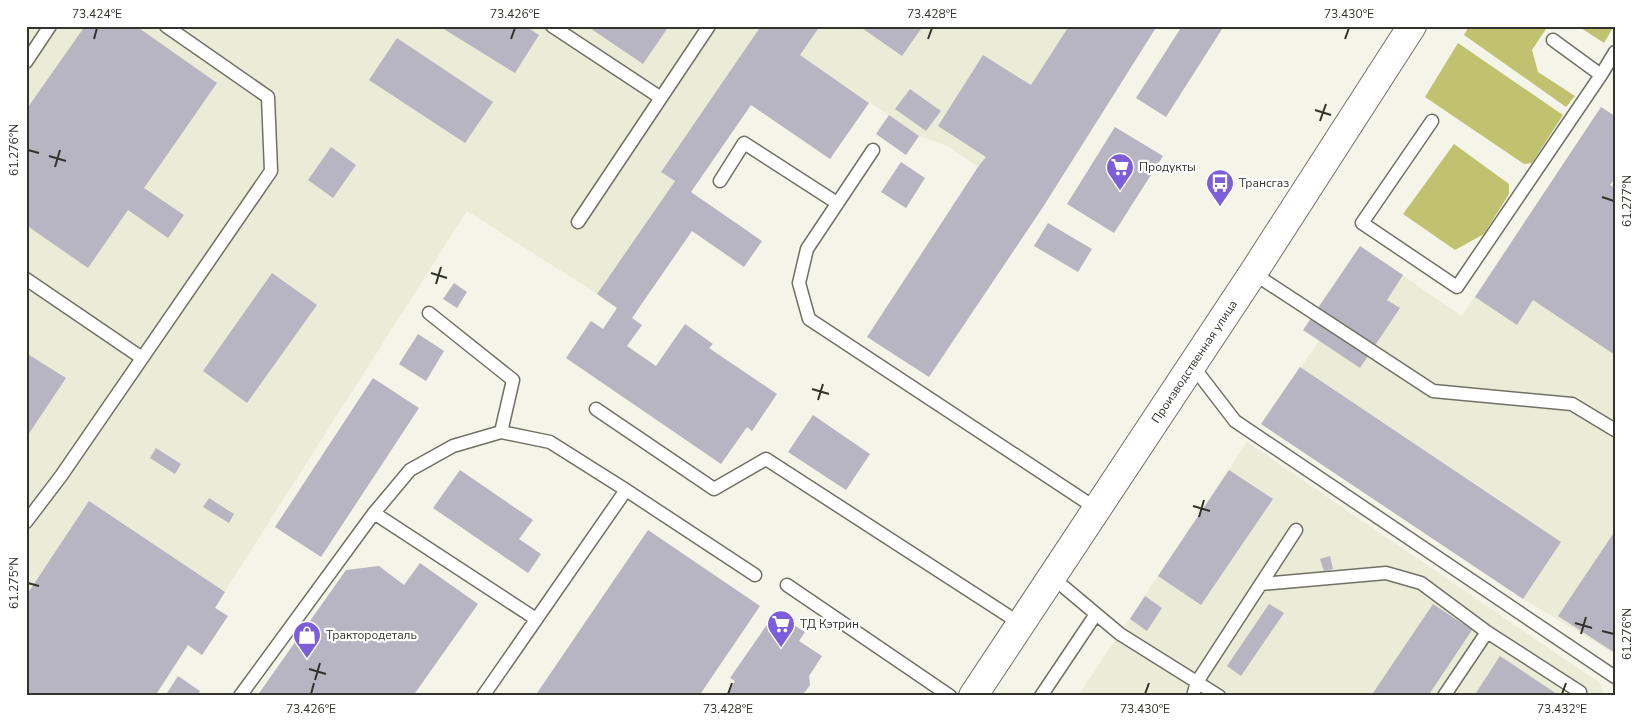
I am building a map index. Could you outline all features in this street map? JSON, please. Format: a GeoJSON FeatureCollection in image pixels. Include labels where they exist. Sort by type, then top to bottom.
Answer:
{"type":"FeatureCollection","features":[{"type":"Feature","properties":{"kind":"main road","name":"Производственная улица"},"geometry":{"type":"LineString","coordinates":[[973,696],[1253,273],[1412,26]]}},
{"type":"Feature","properties":{"kind":"lane"},"geometry":{"type":"LineString","coordinates":[[26,62],[50,26]]}},
{"type":"Feature","properties":{"kind":"lane"},"geometry":{"type":"LineString","coordinates":[[26,522],[61,476],[271,171],[268,97],[166,26]]}},
{"type":"Feature","properties":{"kind":"lane"},"geometry":{"type":"LineString","coordinates":[[552,26],[661,98]]}},
{"type":"Feature","properties":{"kind":"lane"},"geometry":{"type":"LineString","coordinates":[[578,222],[709,26]]}},
{"type":"Feature","properties":{"kind":"lane"},"geometry":{"type":"LineString","coordinates":[[1553,40],[1601,75]]}},
{"type":"Feature","properties":{"kind":"lane"},"geometry":{"type":"LineString","coordinates":[[1432,120],[1362,223],[1457,288],[1615,52]]}},
{"type":"Feature","properties":{"kind":"lane"},"geometry":{"type":"LineString","coordinates":[[720,181],[744,143],[837,203]]}},
{"type":"Feature","properties":{"kind":"lane"},"geometry":{"type":"LineString","coordinates":[[872,150],[807,249],[799,283],[809,319],[1097,509]]}},
{"type":"Feature","properties":{"kind":"lane"},"geometry":{"type":"LineString","coordinates":[[1253,273],[1433,391],[1572,404],[1615,430]]}},
{"type":"Feature","properties":{"kind":"lane"},"geometry":{"type":"LineString","coordinates":[[26,280],[142,358]]}},
{"type":"Feature","properties":{"kind":"lane"},"geometry":{"type":"LineString","coordinates":[[429,313],[513,380],[501,432]]}},
{"type":"Feature","properties":{"kind":"lane"},"geometry":{"type":"LineString","coordinates":[[1192,365],[1235,421],[1615,678]]}},
{"type":"Feature","properties":{"kind":"lane"},"geometry":{"type":"LineString","coordinates":[[596,409],[714,488],[766,459],[1021,624]]}},
{"type":"Feature","properties":{"kind":"lane"},"geometry":{"type":"LineString","coordinates":[[240,696],[374,513],[410,470],[453,446],[501,432],[550,442],[755,575]]}},
{"type":"Feature","properties":{"kind":"lane"},"geometry":{"type":"LineString","coordinates":[[483,696],[626,490]]}},
{"type":"Feature","properties":{"kind":"lane"},"geometry":{"type":"LineString","coordinates":[[374,513],[536,619]]}},
{"type":"Feature","properties":{"kind":"lane"},"geometry":{"type":"LineString","coordinates":[[1193,696],[1197,682],[1296,530]]}},
{"type":"Feature","properties":{"kind":"lane"},"geometry":{"type":"LineString","coordinates":[[1261,584],[1386,573],[1421,583],[1487,632],[1580,692]]}},
{"type":"Feature","properties":{"kind":"lane"},"geometry":{"type":"LineString","coordinates":[[1052,577],[1120,634],[1219,696]]}},
{"type":"Feature","properties":{"kind":"lane"},"geometry":{"type":"LineString","coordinates":[[787,585],[950,696]]}},
{"type":"Feature","properties":{"kind":"lane"},"geometry":{"type":"LineString","coordinates":[[1041,696],[1096,614]]}},
{"type":"Feature","properties":{"kind":"lane"},"geometry":{"type":"LineString","coordinates":[[1444,696],[1487,632]]}},
{"type":"Feature","properties":{"kind":"shaded area"},"geometry":{"type":"Polygon","coordinates":[[[26,26],[1157,26],[1043,207],[946,145],[919,136],[760,28],[661,171],[675,181],[597,294],[467,211],[215,607],[228,616],[202,655],[188,646],[155,696],[26,696],[26,26]]]}},
{"type":"Feature","properties":{"kind":"shaded area"},"geometry":{"type":"Polygon","coordinates":[[[1469,26],[1548,26],[1532,50],[1538,72],[1575,96],[1566,107],[1464,35],[1469,26]]]}},
{"type":"Feature","properties":{"kind":"shaded area"},"geometry":{"type":"Polygon","coordinates":[[[1578,26],[1614,26],[1604,43],[1578,26]]]}},
{"type":"Feature","properties":{"kind":"shaded area"},"geometry":{"type":"Polygon","coordinates":[[[1458,43],[1563,115],[1532,163],[1524,164],[1425,97],[1458,43]]]}},
{"type":"Feature","properties":{"kind":"shaded area"},"geometry":{"type":"Polygon","coordinates":[[[1601,107],[1615,116],[1615,654],[1523,599],[1261,424],[1319,341],[1360,246],[1462,316],[1601,107]]]}},
{"type":"Feature","properties":{"kind":"shaded area"},"geometry":{"type":"Polygon","coordinates":[[[1454,144],[1509,184],[1509,194],[1484,234],[1455,250],[1403,214],[1454,144]]]}},
{"type":"Feature","properties":{"kind":"shaded area"},"geometry":{"type":"Polygon","coordinates":[[[1247,442],[1601,684],[1604,696],[1078,696],[1247,442]]]}},
{"type":"Feature","properties":{"kind":"building"},"geometry":{"type":"Polygon","coordinates":[[[85,26],[136,26],[217,83],[144,188],[184,215],[168,238],[128,210],[88,268],[26,225],[26,110],[85,26]]]}},
{"type":"Feature","properties":{"kind":"building"},"geometry":{"type":"Polygon","coordinates":[[[439,26],[525,26],[539,35],[515,73],[439,26]]]}},
{"type":"Feature","properties":{"kind":"building"},"geometry":{"type":"Polygon","coordinates":[[[587,26],[669,26],[643,64],[587,26]]]}},
{"type":"Feature","properties":{"kind":"building"},"geometry":{"type":"Polygon","coordinates":[[[761,26],[820,26],[800,55],[869,103],[830,159],[751,105],[691,192],[762,241],[744,267],[692,231],[632,318],[642,325],[627,346],[656,366],[685,324],[713,344],[709,348],[777,394],[752,431],[747,427],[721,464],[566,358],[591,321],[603,329],[617,308],[597,294],[675,181],[661,172],[761,26]]]}},
{"type":"Feature","properties":{"kind":"building"},"geometry":{"type":"Polygon","coordinates":[[[859,26],[923,26],[902,56],[859,26]]]}},
{"type":"Feature","properties":{"kind":"building"},"geometry":{"type":"Polygon","coordinates":[[[1069,26],[1157,26],[1043,207],[929,377],[867,337],[986,157],[938,126],[983,55],[1031,85],[1069,26]]]}},
{"type":"Feature","properties":{"kind":"building"},"geometry":{"type":"Polygon","coordinates":[[[1182,26],[1224,26],[1166,117],[1136,98],[1182,26]]]}},
{"type":"Feature","properties":{"kind":"building"},"geometry":{"type":"Polygon","coordinates":[[[397,38],[493,102],[465,143],[369,80],[397,38]]]}},
{"type":"Feature","properties":{"kind":"building"},"geometry":{"type":"Polygon","coordinates":[[[910,89],[941,111],[926,131],[895,109],[910,89]]]}},
{"type":"Feature","properties":{"kind":"building"},"geometry":{"type":"Polygon","coordinates":[[[1601,107],[1615,116],[1615,178],[1610,185],[1615,188],[1615,355],[1533,300],[1517,325],[1475,297],[1601,107]]]}},
{"type":"Feature","properties":{"kind":"building"},"geometry":{"type":"Polygon","coordinates":[[[889,115],[919,136],[906,155],[876,134],[889,115]]]}},
{"type":"Feature","properties":{"kind":"building"},"geometry":{"type":"Polygon","coordinates":[[[1115,127],[1163,156],[1114,233],[1067,204],[1115,127]]]}},
{"type":"Feature","properties":{"kind":"building"},"geometry":{"type":"Polygon","coordinates":[[[331,147],[356,165],[333,198],[308,180],[331,147]]]}},
{"type":"Feature","properties":{"kind":"building"},"geometry":{"type":"Polygon","coordinates":[[[901,162],[925,178],[906,208],[881,192],[901,162]]]}},
{"type":"Feature","properties":{"kind":"building"},"geometry":{"type":"Polygon","coordinates":[[[1048,223],[1092,249],[1078,272],[1034,246],[1048,223]]]}},
{"type":"Feature","properties":{"kind":"building"},"geometry":{"type":"Polygon","coordinates":[[[1360,246],[1403,275],[1387,300],[1400,308],[1360,368],[1303,330],[1360,246]]]}},
{"type":"Feature","properties":{"kind":"building"},"geometry":{"type":"Polygon","coordinates":[[[272,273],[317,305],[247,403],[203,371],[272,273]]]}},
{"type":"Feature","properties":{"kind":"building"},"geometry":{"type":"Polygon","coordinates":[[[454,283],[467,292],[457,308],[443,299],[454,283]]]}},
{"type":"Feature","properties":{"kind":"building"},"geometry":{"type":"Polygon","coordinates":[[[418,334],[444,351],[426,381],[399,364],[418,334]]]}},
{"type":"Feature","properties":{"kind":"building"},"geometry":{"type":"Polygon","coordinates":[[[26,353],[66,378],[26,438],[26,353]]]}},
{"type":"Feature","properties":{"kind":"building"},"geometry":{"type":"Polygon","coordinates":[[[1300,367],[1561,542],[1523,599],[1261,424],[1300,367]]]}},
{"type":"Feature","properties":{"kind":"building"},"geometry":{"type":"Polygon","coordinates":[[[373,378],[419,408],[321,557],[275,527],[373,378]]]}},
{"type":"Feature","properties":{"kind":"building"},"geometry":{"type":"Polygon","coordinates":[[[813,415],[870,454],[846,490],[788,452],[813,415]]]}},
{"type":"Feature","properties":{"kind":"building"},"geometry":{"type":"Polygon","coordinates":[[[156,448],[181,464],[175,474],[150,458],[156,448]]]}},
{"type":"Feature","properties":{"kind":"building"},"geometry":{"type":"Polygon","coordinates":[[[460,470],[533,520],[519,539],[541,554],[528,573],[433,508],[460,470]]]}},
{"type":"Feature","properties":{"kind":"building"},"geometry":{"type":"Polygon","coordinates":[[[1229,470],[1273,499],[1201,605],[1158,576],[1229,470]]]}},
{"type":"Feature","properties":{"kind":"building"},"geometry":{"type":"Polygon","coordinates":[[[209,498],[234,514],[229,523],[203,507],[209,498]]]}},
{"type":"Feature","properties":{"kind":"building"},"geometry":{"type":"Polygon","coordinates":[[[89,501],[225,592],[215,608],[228,616],[202,655],[188,645],[155,696],[26,696],[26,596],[89,501]]]}},
{"type":"Feature","properties":{"kind":"building"},"geometry":{"type":"Polygon","coordinates":[[[648,530],[760,606],[699,696],[535,696],[648,530]]]}},
{"type":"Feature","properties":{"kind":"building"},"geometry":{"type":"Polygon","coordinates":[[[1615,531],[1615,653],[1558,616],[1615,531]]]}},
{"type":"Feature","properties":{"kind":"building"},"geometry":{"type":"Polygon","coordinates":[[[1330,556],[1333,569],[1324,571],[1320,559],[1330,556]]]}},
{"type":"Feature","properties":{"kind":"building"},"geometry":{"type":"Polygon","coordinates":[[[420,563],[478,604],[413,696],[257,696],[346,570],[379,566],[404,585],[420,563]]]}},
{"type":"Feature","properties":{"kind":"building"},"geometry":{"type":"Polygon","coordinates":[[[1145,596],[1162,608],[1147,631],[1130,619],[1145,596]]]}},
{"type":"Feature","properties":{"kind":"building"},"geometry":{"type":"Polygon","coordinates":[[[1269,604],[1284,613],[1241,676],[1227,666],[1269,604]]]}},
{"type":"Feature","properties":{"kind":"building"},"geometry":{"type":"Polygon","coordinates":[[[1433,604],[1472,630],[1428,696],[1371,696],[1433,604]]]}},
{"type":"Feature","properties":{"kind":"building","name":"ТД Кэтрин"},"geometry":{"type":"Polygon","coordinates":[[[775,613],[805,632],[799,641],[822,656],[809,676],[810,685],[805,692],[796,696],[726,696],[735,681],[730,678],[775,613]]]}},
{"type":"Feature","properties":{"kind":"building"},"geometry":{"type":"Polygon","coordinates":[[[1500,656],[1560,696],[1474,696],[1500,656]]]}},
{"type":"Feature","properties":{"kind":"building"},"geometry":{"type":"Polygon","coordinates":[[[178,676],[200,691],[197,696],[165,696],[178,676]]]}},
{"type":"Feature","properties":{"kind":"place","name":"Продукты"},"geometry":{"type":"Point","coordinates":[1120,191]}},
{"type":"Feature","properties":{"kind":"place","name":"Трансгаз"},"geometry":{"type":"Point","coordinates":[1220,207]}},
{"type":"Feature","properties":{"kind":"place","name":"ТД Кэтрин"},"geometry":{"type":"Point","coordinates":[781,648]}},
{"type":"Feature","properties":{"kind":"place","name":"Трактородеталь"},"geometry":{"type":"Point","coordinates":[307,659]}}]}
